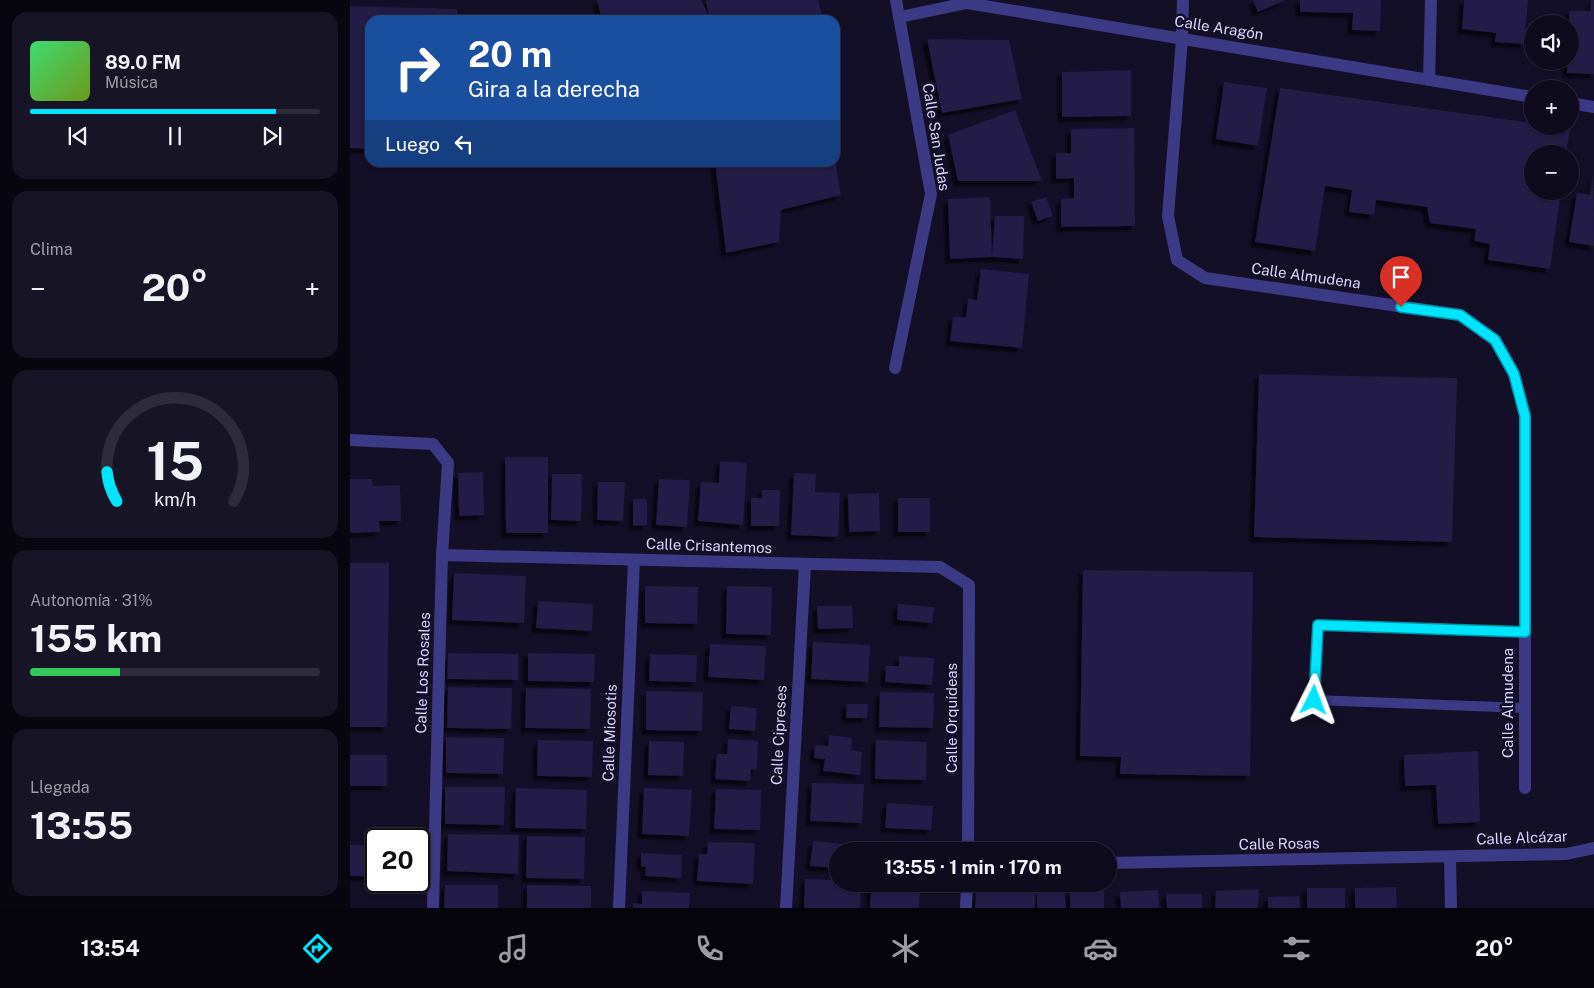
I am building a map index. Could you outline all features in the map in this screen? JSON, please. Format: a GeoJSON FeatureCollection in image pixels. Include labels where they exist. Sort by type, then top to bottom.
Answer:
{"type":"FeatureCollection","features":[{"type":"Feature","properties":{"kind":"street","name":"Calle San Judas"},"geometry":{"type":"LineString","coordinates":[[895,368],[931,194],[896,0]]}},
{"type":"Feature","properties":{"kind":"street","name":"Calle Almudena"},"geometry":{"type":"LineString","coordinates":[[1183,0],[1182,39],[1168,216],[1177,260],[1205,278],[1460,315],[1495,340],[1514,374],[1525,416],[1525,788]]}},
{"type":"Feature","properties":{"kind":"street"},"geometry":{"type":"LineString","coordinates":[[1429,80],[1431,0]]}},
{"type":"Feature","properties":{"kind":"street","name":"Calle Aragón"},"geometry":{"type":"LineString","coordinates":[[900,17],[967,3],[1524,96]]}},
{"type":"Feature","properties":{"kind":"street"},"geometry":{"type":"LineString","coordinates":[[1579,105],[1594,108]]}},
{"type":"Feature","properties":{"kind":"street","name":"Calle Los Rosales"},"geometry":{"type":"LineString","coordinates":[[350,440],[433,444],[448,463],[442,555],[433,908]]}},
{"type":"Feature","properties":{"kind":"street","name":"Calle Crisantemos"},"geometry":{"type":"LineString","coordinates":[[442,555],[940,567],[969,585]]}},
{"type":"Feature","properties":{"kind":"street","name":"Calle Miosotis"},"geometry":{"type":"LineString","coordinates":[[619,908],[634,560]]}},
{"type":"Feature","properties":{"kind":"street","name":"Calle Cipreses"},"geometry":{"type":"LineString","coordinates":[[786,908],[805,565]]}},
{"type":"Feature","properties":{"kind":"street","name":"Calle Orquídeas"},"geometry":{"type":"LineString","coordinates":[[968,842],[969,585]]}},
{"type":"Feature","properties":{"kind":"street","name":"Calle Alcázar"},"geometry":{"type":"LineString","coordinates":[[1450,857],[1566,854],[1594,848]]}},
{"type":"Feature","properties":{"kind":"street"},"geometry":{"type":"LineString","coordinates":[[1450,857],[1451,908]]}},
{"type":"Feature","properties":{"kind":"street","name":"Calle Rosas"},"geometry":{"type":"LineString","coordinates":[[1117,863],[1450,857]]}},
{"type":"Feature","properties":{"kind":"street"},"geometry":{"type":"LineString","coordinates":[[966,908],[967,892]]}},
{"type":"Feature","properties":{"kind":"lane"},"geometry":{"type":"LineString","coordinates":[[1525,632],[1318,625],[1314,700],[1525,708]]}},
{"type":"Feature","properties":{"kind":"building"},"geometry":{"type":"Polygon","coordinates":[[[597,0],[701,0],[708,15],[601,15],[597,0]]]}},
{"type":"Feature","properties":{"kind":"building"},"geometry":{"type":"Polygon","coordinates":[[[706,0],[818,0],[822,15],[709,15],[706,0]]]}},
{"type":"Feature","properties":{"kind":"building"},"geometry":{"type":"Polygon","coordinates":[[[1253,0],[1286,0],[1258,12],[1253,0]]]}},
{"type":"Feature","properties":{"kind":"building"},"geometry":{"type":"Polygon","coordinates":[[[1300,0],[1381,0],[1380,31],[1352,30],[1353,13],[1300,12],[1300,0]]]}},
{"type":"Feature","properties":{"kind":"building"},"geometry":{"type":"Polygon","coordinates":[[[1464,0],[1528,0],[1527,15],[1524,15],[1524,44],[1495,42],[1496,33],[1462,29],[1464,0]]]}},
{"type":"Feature","properties":{"kind":"building"},"geometry":{"type":"Polygon","coordinates":[[[1591,0],[1594,0],[1594,74],[1567,73],[1567,70],[1579,70],[1579,15],[1569,15],[1569,11],[1591,11],[1591,0]]]}},
{"type":"Feature","properties":{"kind":"building"},"geometry":{"type":"Polygon","coordinates":[[[350,6],[457,9],[458,15],[365,15],[365,149],[350,148],[350,6]]]}},
{"type":"Feature","properties":{"kind":"building"},"geometry":{"type":"Polygon","coordinates":[[[927,39],[1009,40],[1022,99],[942,113],[927,39]]]}},
{"type":"Feature","properties":{"kind":"building"},"geometry":{"type":"Polygon","coordinates":[[[1131,70],[1131,116],[1062,117],[1062,72],[1131,70]]]}},
{"type":"Feature","properties":{"kind":"building"},"geometry":{"type":"Polygon","coordinates":[[[1224,82],[1267,88],[1258,146],[1216,139],[1224,82]]]}},
{"type":"Feature","properties":{"kind":"building"},"geometry":{"type":"Polygon","coordinates":[[[1280,88],[1524,122],[1524,135],[1569,135],[1567,145],[1524,145],[1524,200],[1560,200],[1550,269],[1488,260],[1490,244],[1474,241],[1476,229],[1430,223],[1427,207],[1376,200],[1374,215],[1349,212],[1352,190],[1325,186],[1315,251],[1255,242],[1280,88]]]}},
{"type":"Feature","properties":{"kind":"building"},"geometry":{"type":"Polygon","coordinates":[[[1015,110],[1042,181],[958,181],[948,135],[1015,110]]]}},
{"type":"Feature","properties":{"kind":"building"},"geometry":{"type":"Polygon","coordinates":[[[1134,128],[1135,226],[1061,227],[1061,199],[1074,198],[1074,178],[1056,179],[1056,153],[1071,153],[1071,129],[1134,128]]]}},
{"type":"Feature","properties":{"kind":"building"},"geometry":{"type":"Polygon","coordinates":[[[716,167],[836,167],[841,195],[781,210],[779,242],[726,253],[716,167]]]}},
{"type":"Feature","properties":{"kind":"building"},"geometry":{"type":"Polygon","coordinates":[[[1593,175],[1594,246],[1569,242],[1576,200],[1579,200],[1579,193],[1590,195],[1593,175]]]}},
{"type":"Feature","properties":{"kind":"building"},"geometry":{"type":"Polygon","coordinates":[[[990,197],[992,255],[995,216],[1024,216],[1023,259],[992,257],[950,259],[948,199],[990,197]]]}},
{"type":"Feature","properties":{"kind":"building"},"geometry":{"type":"Polygon","coordinates":[[[1046,197],[1053,216],[1038,221],[1031,202],[1046,197]]]}},
{"type":"Feature","properties":{"kind":"building"},"geometry":{"type":"Polygon","coordinates":[[[981,269],[1029,274],[1022,348],[950,341],[953,317],[966,317],[968,299],[977,300],[981,269]]]}},
{"type":"Feature","properties":{"kind":"building"},"geometry":{"type":"Polygon","coordinates":[[[1259,374],[1457,378],[1452,542],[1254,537],[1259,374]]]}},
{"type":"Feature","properties":{"kind":"building"},"geometry":{"type":"Polygon","coordinates":[[[505,457],[548,457],[548,533],[506,533],[505,457]]]}},
{"type":"Feature","properties":{"kind":"building"},"geometry":{"type":"Polygon","coordinates":[[[720,461],[747,463],[743,525],[698,521],[701,482],[719,483],[720,461]]]}},
{"type":"Feature","properties":{"kind":"building"},"geometry":{"type":"Polygon","coordinates":[[[483,472],[484,515],[459,516],[458,473],[483,472]]]}},
{"type":"Feature","properties":{"kind":"building"},"geometry":{"type":"Polygon","coordinates":[[[794,473],[816,474],[815,492],[840,493],[838,537],[791,535],[794,473]]]}},
{"type":"Feature","properties":{"kind":"building"},"geometry":{"type":"Polygon","coordinates":[[[552,474],[582,474],[581,521],[551,520],[552,474]]]}},
{"type":"Feature","properties":{"kind":"building"},"geometry":{"type":"Polygon","coordinates":[[[350,479],[372,479],[373,486],[400,485],[401,521],[379,521],[380,532],[350,533],[350,479]]]}},
{"type":"Feature","properties":{"kind":"building"},"geometry":{"type":"Polygon","coordinates":[[[659,479],[690,480],[687,527],[656,525],[659,479]]]}},
{"type":"Feature","properties":{"kind":"building"},"geometry":{"type":"Polygon","coordinates":[[[598,482],[625,482],[623,521],[597,520],[598,482]]]}},
{"type":"Feature","properties":{"kind":"building"},"geometry":{"type":"Polygon","coordinates":[[[762,490],[780,490],[779,526],[751,526],[751,498],[762,498],[762,490]]]}},
{"type":"Feature","properties":{"kind":"building"},"geometry":{"type":"Polygon","coordinates":[[[879,493],[880,531],[849,532],[848,494],[879,493]]]}},
{"type":"Feature","properties":{"kind":"building"},"geometry":{"type":"Polygon","coordinates":[[[898,498],[930,498],[930,532],[898,532],[898,498]]]}},
{"type":"Feature","properties":{"kind":"building"},"geometry":{"type":"Polygon","coordinates":[[[633,499],[647,499],[647,525],[633,526],[633,499]]]}},
{"type":"Feature","properties":{"kind":"building"},"geometry":{"type":"Polygon","coordinates":[[[350,563],[389,563],[387,727],[350,727],[350,563]]]}},
{"type":"Feature","properties":{"kind":"building"},"geometry":{"type":"Polygon","coordinates":[[[1083,570],[1253,572],[1250,776],[1120,774],[1121,757],[1080,756],[1083,570]]]}},
{"type":"Feature","properties":{"kind":"building"},"geometry":{"type":"Polygon","coordinates":[[[454,573],[526,576],[524,623],[452,620],[454,573]]]}},
{"type":"Feature","properties":{"kind":"building"},"geometry":{"type":"Polygon","coordinates":[[[645,586],[698,587],[697,624],[645,623],[645,586]]]}},
{"type":"Feature","properties":{"kind":"building"},"geometry":{"type":"Polygon","coordinates":[[[727,586],[772,587],[771,635],[726,634],[727,586]]]}},
{"type":"Feature","properties":{"kind":"building"},"geometry":{"type":"Polygon","coordinates":[[[538,601],[593,604],[592,631],[536,628],[538,601]]]}},
{"type":"Feature","properties":{"kind":"building"},"geometry":{"type":"Polygon","coordinates":[[[898,604],[934,607],[932,623],[897,620],[898,604]]]}},
{"type":"Feature","properties":{"kind":"building"},"geometry":{"type":"Polygon","coordinates":[[[817,606],[852,606],[853,628],[818,629],[817,606]]]}},
{"type":"Feature","properties":{"kind":"building"},"geometry":{"type":"Polygon","coordinates":[[[813,642],[870,645],[868,682],[811,679],[813,642]]]}},
{"type":"Feature","properties":{"kind":"building"},"geometry":{"type":"Polygon","coordinates":[[[710,644],[766,646],[764,680],[708,677],[710,644]]]}},
{"type":"Feature","properties":{"kind":"building"},"geometry":{"type":"Polygon","coordinates":[[[448,653],[518,654],[518,680],[447,679],[448,653]]]}},
{"type":"Feature","properties":{"kind":"building"},"geometry":{"type":"Polygon","coordinates":[[[528,653],[595,654],[594,682],[528,681],[528,653]]]}},
{"type":"Feature","properties":{"kind":"building"},"geometry":{"type":"Polygon","coordinates":[[[650,654],[697,655],[696,682],[649,681],[650,654]]]}},
{"type":"Feature","properties":{"kind":"building"},"geometry":{"type":"Polygon","coordinates":[[[899,656],[934,658],[932,685],[885,682],[886,666],[899,666],[899,656]]]}},
{"type":"Feature","properties":{"kind":"building"},"geometry":{"type":"Polygon","coordinates":[[[448,687],[512,688],[511,729],[447,728],[448,687]]]}},
{"type":"Feature","properties":{"kind":"building"},"geometry":{"type":"Polygon","coordinates":[[[526,688],[591,689],[590,729],[525,728],[526,688]]]}},
{"type":"Feature","properties":{"kind":"building"},"geometry":{"type":"Polygon","coordinates":[[[646,691],[703,692],[702,731],[646,730],[646,691]]]}},
{"type":"Feature","properties":{"kind":"building"},"geometry":{"type":"Polygon","coordinates":[[[880,692],[934,693],[933,728],[879,727],[880,692]]]}},
{"type":"Feature","properties":{"kind":"building"},"geometry":{"type":"Polygon","coordinates":[[[847,704],[868,704],[867,718],[846,718],[847,704]]]}},
{"type":"Feature","properties":{"kind":"building"},"geometry":{"type":"Polygon","coordinates":[[[731,706],[757,708],[755,731],[729,729],[731,706]]]}},
{"type":"Feature","properties":{"kind":"building"},"geometry":{"type":"Polygon","coordinates":[[[829,735],[852,738],[851,750],[862,752],[860,775],[823,771],[825,759],[814,758],[815,745],[828,746],[829,735]]]}},
{"type":"Feature","properties":{"kind":"building"},"geometry":{"type":"Polygon","coordinates":[[[446,737],[504,738],[503,774],[446,773],[446,737]]]}},
{"type":"Feature","properties":{"kind":"building"},"geometry":{"type":"Polygon","coordinates":[[[728,739],[758,741],[757,770],[751,769],[750,781],[715,779],[717,754],[727,754],[728,739]]]}},
{"type":"Feature","properties":{"kind":"building"},"geometry":{"type":"Polygon","coordinates":[[[538,740],[593,741],[592,777],[537,776],[538,740]]]}},
{"type":"Feature","properties":{"kind":"building"},"geometry":{"type":"Polygon","coordinates":[[[876,740],[927,742],[926,780],[875,779],[876,740]]]}},
{"type":"Feature","properties":{"kind":"building"},"geometry":{"type":"Polygon","coordinates":[[[649,741],[684,742],[683,776],[648,775],[649,741]]]}},
{"type":"Feature","properties":{"kind":"building"},"geometry":{"type":"Polygon","coordinates":[[[1478,751],[1480,822],[1438,824],[1436,785],[1405,786],[1404,755],[1478,751]]]}},
{"type":"Feature","properties":{"kind":"building"},"geometry":{"type":"Polygon","coordinates":[[[350,755],[387,755],[387,786],[350,786],[350,755]]]}},
{"type":"Feature","properties":{"kind":"building"},"geometry":{"type":"Polygon","coordinates":[[[812,783],[864,784],[862,823],[810,821],[812,783]]]}},
{"type":"Feature","properties":{"kind":"building"},"geometry":{"type":"Polygon","coordinates":[[[445,787],[505,787],[504,825],[445,824],[445,787]]]}},
{"type":"Feature","properties":{"kind":"building"},"geometry":{"type":"Polygon","coordinates":[[[516,788],[587,790],[586,829],[515,828],[516,788]]]}},
{"type":"Feature","properties":{"kind":"building"},"geometry":{"type":"Polygon","coordinates":[[[644,788],[692,790],[689,836],[642,834],[644,788]]]}},
{"type":"Feature","properties":{"kind":"building"},"geometry":{"type":"Polygon","coordinates":[[[716,789],[761,790],[760,830],[714,829],[716,789]]]}},
{"type":"Feature","properties":{"kind":"building"},"geometry":{"type":"Polygon","coordinates":[[[887,803],[933,806],[931,830],[885,828],[887,803]]]}},
{"type":"Feature","properties":{"kind":"building"},"geometry":{"type":"Polygon","coordinates":[[[448,834],[519,835],[518,874],[447,871],[448,834]]]}},
{"type":"Feature","properties":{"kind":"building"},"geometry":{"type":"Polygon","coordinates":[[[527,836],[585,837],[584,879],[526,878],[527,836]]]}},
{"type":"Feature","properties":{"kind":"building"},"geometry":{"type":"Polygon","coordinates":[[[813,841],[829,843],[829,867],[810,866],[813,841]]]}},
{"type":"Feature","properties":{"kind":"building"},"geometry":{"type":"Polygon","coordinates":[[[708,842],[755,843],[753,884],[697,881],[699,854],[707,854],[708,842]]]}},
{"type":"Feature","properties":{"kind":"building"},"geometry":{"type":"Polygon","coordinates":[[[350,845],[365,845],[365,877],[350,876],[350,845]]]}},
{"type":"Feature","properties":{"kind":"building"},"geometry":{"type":"Polygon","coordinates":[[[641,853],[682,855],[681,878],[645,876],[646,867],[641,866],[641,853]]]}},
{"type":"Feature","properties":{"kind":"building"},"geometry":{"type":"Polygon","coordinates":[[[805,879],[829,880],[829,892],[861,892],[860,908],[804,908],[805,879]]]}},
{"type":"Feature","properties":{"kind":"building"},"geometry":{"type":"Polygon","coordinates":[[[445,885],[498,885],[498,908],[444,908],[445,885]]]}},
{"type":"Feature","properties":{"kind":"building"},"geometry":{"type":"Polygon","coordinates":[[[527,885],[591,886],[591,908],[527,908],[527,885]]]}},
{"type":"Feature","properties":{"kind":"building"},"geometry":{"type":"Polygon","coordinates":[[[1396,887],[1397,908],[1355,908],[1355,888],[1396,887]]]}},
{"type":"Feature","properties":{"kind":"building"},"geometry":{"type":"Polygon","coordinates":[[[1307,888],[1345,888],[1345,908],[1307,908],[1307,888]]]}},
{"type":"Feature","properties":{"kind":"building"},"geometry":{"type":"Polygon","coordinates":[[[1259,889],[1258,908],[1215,908],[1216,891],[1259,889]]]}},
{"type":"Feature","properties":{"kind":"building"},"geometry":{"type":"Polygon","coordinates":[[[1158,890],[1159,908],[1121,908],[1120,892],[1158,890]]]}},
{"type":"Feature","properties":{"kind":"building"},"geometry":{"type":"Polygon","coordinates":[[[642,891],[690,893],[689,908],[633,908],[633,903],[642,904],[642,891]]]}},
{"type":"Feature","properties":{"kind":"building"},"geometry":{"type":"Polygon","coordinates":[[[871,892],[920,892],[919,908],[870,908],[871,892]]]}},
{"type":"Feature","properties":{"kind":"building"},"geometry":{"type":"Polygon","coordinates":[[[976,892],[1036,892],[1035,908],[975,908],[976,892]]]}},
{"type":"Feature","properties":{"kind":"building"},"geometry":{"type":"Polygon","coordinates":[[[1037,892],[1065,892],[1066,908],[1037,908],[1037,892]]]}},
{"type":"Feature","properties":{"kind":"building"},"geometry":{"type":"Polygon","coordinates":[[[1070,892],[1104,892],[1104,908],[1070,908],[1070,892]]]}},
{"type":"Feature","properties":{"kind":"building"},"geometry":{"type":"Polygon","coordinates":[[[1166,894],[1202,894],[1202,908],[1167,908],[1166,894]]]}},
{"type":"Feature","properties":{"kind":"building"},"geometry":{"type":"Polygon","coordinates":[[[1299,896],[1300,908],[1268,908],[1268,897],[1299,896]]]}},
{"type":"Feature","properties":{"kind":"route"},"geometry":{"type":"LineString","coordinates":[[1314,700],[1318,625],[1525,632],[1525,416],[1514,374],[1495,340],[1460,315],[1401,307]]}}]}
